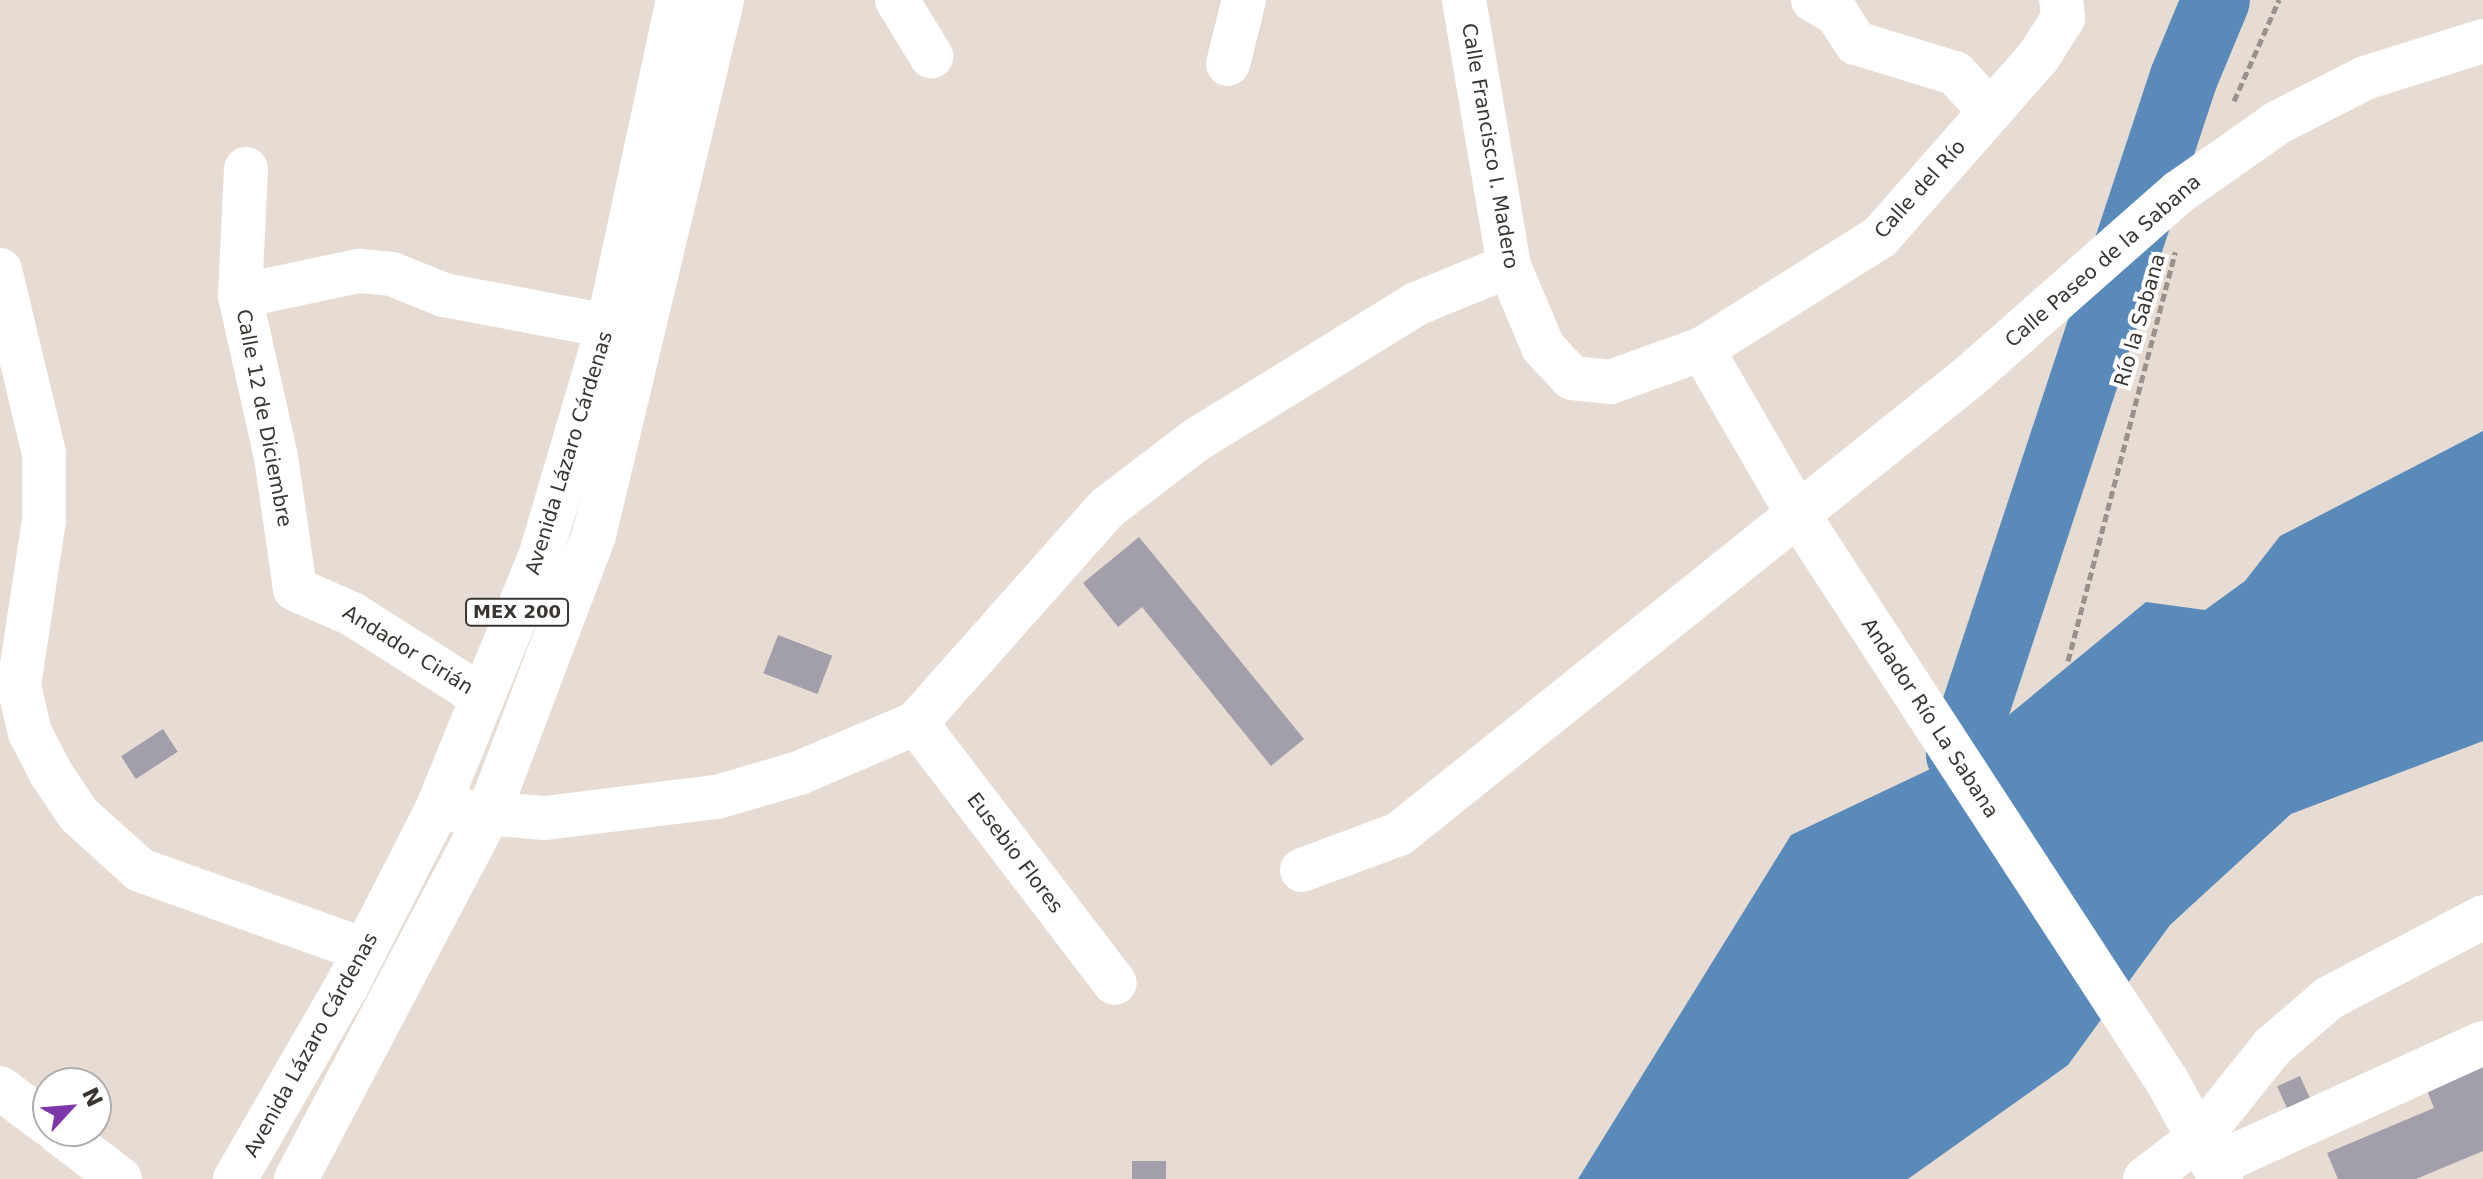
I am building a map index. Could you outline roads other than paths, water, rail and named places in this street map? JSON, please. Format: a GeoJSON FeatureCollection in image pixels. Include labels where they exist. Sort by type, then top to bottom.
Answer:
{"type":"FeatureCollection","features":[{"type":"Feature","properties":{"kind":"street","name":"Avenida Lázaro Cárdenas"},"geometry":{"type":"LineString","coordinates":[[235,1179],[365,950],[437,809],[541,554],[608,326],[678,0]]}},
{"type":"Feature","properties":{"kind":"street","name":"Avenida Lázaro Cárdenas"},"geometry":{"type":"LineString","coordinates":[[296,1179],[487,817],[594,535],[722,0]]}},
{"type":"Feature","properties":{"kind":"street"},"geometry":{"type":"LineString","coordinates":[[897,0],[931,56]]}},
{"type":"Feature","properties":{"kind":"street"},"geometry":{"type":"LineString","coordinates":[[1228,64],[1244,0]]}},
{"type":"Feature","properties":{"kind":"street","name":"Calle Francisco I. Madero"},"geometry":{"type":"LineString","coordinates":[[1464,0],[1509,266],[1543,347],[1572,378],[1610,382],[1702,349]]}},
{"type":"Feature","properties":{"kind":"street"},"geometry":{"type":"LineString","coordinates":[[1813,0],[1837,14],[1856,43],[1955,73],[1990,111]]}},
{"type":"Feature","properties":{"kind":"street","name":"Calle del Río"},"geometry":{"type":"LineString","coordinates":[[1702,349],[1880,237],[1990,111],[2062,9]]}},
{"type":"Feature","properties":{"kind":"street","name":"Calle Paseo de la Sabana"},"geometry":{"type":"LineString","coordinates":[[1302,870],[1399,834],[1970,376],[2179,192],[2277,123],[2365,78],[2483,41]]}},
{"type":"Feature","properties":{"kind":"street"},"geometry":{"type":"LineString","coordinates":[[240,296],[246,169]]}},
{"type":"Feature","properties":{"kind":"street"},"geometry":{"type":"LineString","coordinates":[[437,809],[487,817],[627,813],[717,797],[799,773],[916,723],[1107,508],[1196,440],[1416,304],[1509,266]]}},
{"type":"Feature","properties":{"kind":"street"},"geometry":{"type":"LineString","coordinates":[[0,270],[44,453],[44,520],[19,686],[30,733],[52,775],[79,815],[140,870],[365,950]]}},
{"type":"Feature","properties":{"kind":"street","name":"Calle 12 de Diciembre"},"geometry":{"type":"LineString","coordinates":[[332,603],[295,589],[276,457],[240,296],[359,271],[608,326]]}},
{"type":"Feature","properties":{"kind":"street","name":"Andador Río La Sabana"},"geometry":{"type":"LineString","coordinates":[[1702,349],[1799,516],[2167,1081],[2212,1160]]}},
{"type":"Feature","properties":{"kind":"street","name":"Andador Cirián"},"geometry":{"type":"LineString","coordinates":[[332,603],[483,697]]}},
{"type":"Feature","properties":{"kind":"street","name":"Eusebio Flores"},"geometry":{"type":"LineString","coordinates":[[916,723],[1115,983]]}},
{"type":"Feature","properties":{"kind":"street"},"geometry":{"type":"LineString","coordinates":[[2212,1160],[2272,1047],[2329,998],[2483,917]]}},
{"type":"Feature","properties":{"kind":"street"},"geometry":{"type":"LineString","coordinates":[[2145,1179],[2212,1160],[2483,1043]]}},
{"type":"Feature","properties":{"kind":"street"},"geometry":{"type":"LineString","coordinates":[[0,1088],[32,1112]]}},
{"type":"Feature","properties":{"kind":"street"},"geometry":{"type":"LineString","coordinates":[[78,1147],[120,1179]]}},
{"type":"Feature","properties":{"kind":"water"},"geometry":{"type":"Polygon","coordinates":[[[2483,431],[2483,741],[2291,814],[2170,925],[2068,1065],[1908,1179],[1578,1179],[1791,835],[1960,755],[2146,602],[2205,610],[2245,581],[2280,536],[2483,431]]]}},
{"type":"Feature","properties":{"kind":"waterway"},"geometry":{"type":"LineString","coordinates":[[1960,755],[2184,77],[2216,0]]}}]}
